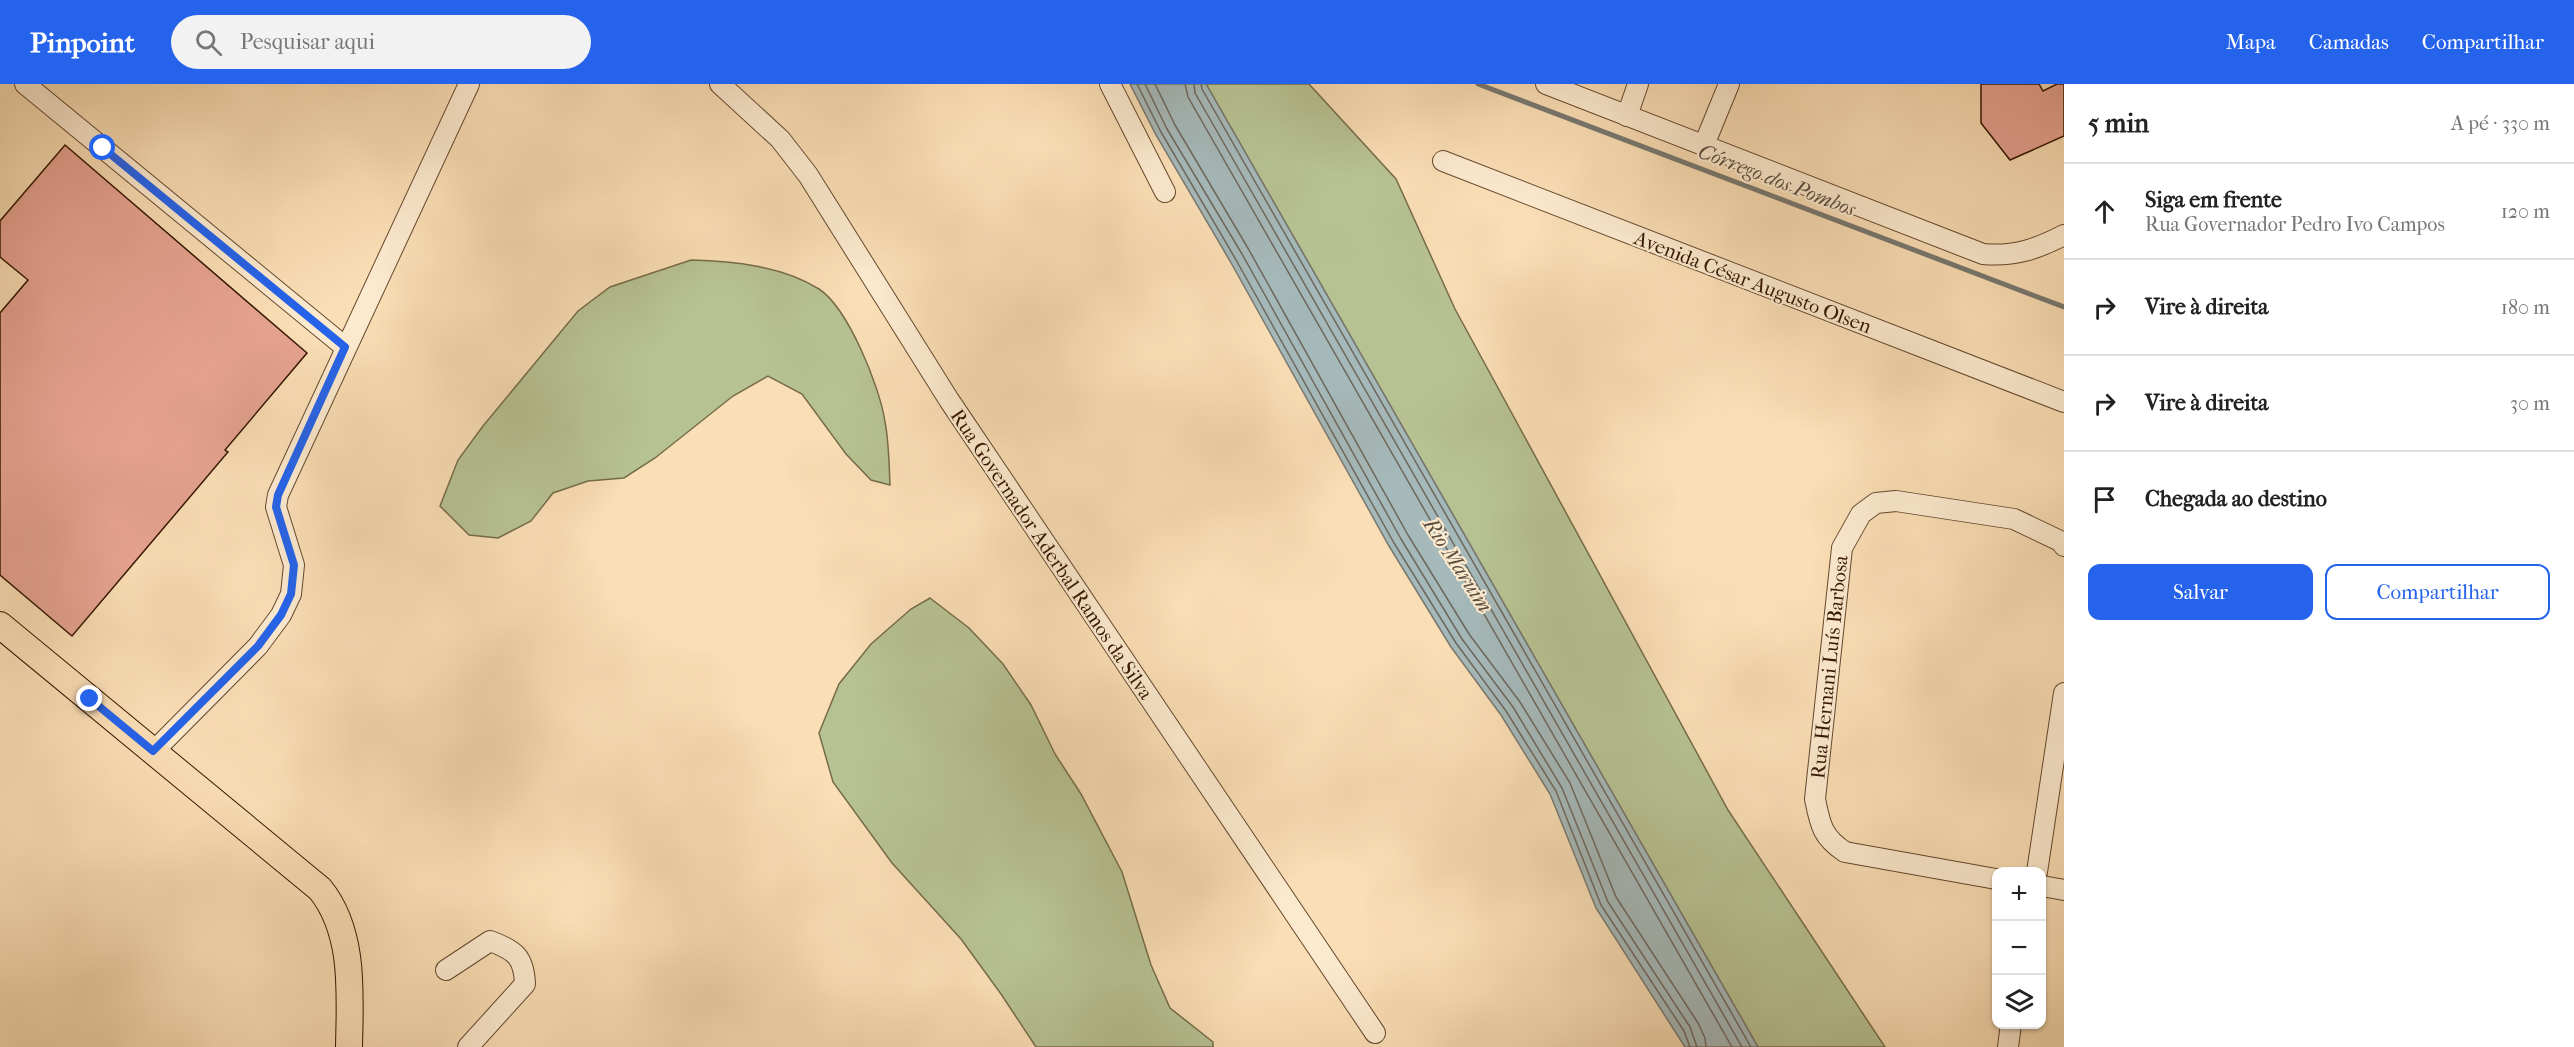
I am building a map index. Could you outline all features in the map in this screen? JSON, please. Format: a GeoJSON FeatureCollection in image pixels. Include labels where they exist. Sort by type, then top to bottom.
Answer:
{"type":"FeatureCollection","features":[{"type":"Feature","properties":{"kind":"main road"},"geometry":{"type":"LineString","coordinates":[[0,625],[302,873],[333,906],[340,922],[347,963],[349,1047]]}},
{"type":"Feature","properties":{"kind":"street"},"geometry":{"type":"LineString","coordinates":[[25,84],[345,347]]}},
{"type":"Feature","properties":{"kind":"street"},"geometry":{"type":"LineString","coordinates":[[153,751],[258,646],[281,615],[291,594],[294,565],[276,507],[278,495],[345,347],[470,84]]}},
{"type":"Feature","properties":{"kind":"street","name":"Rua Governador Aderbal Ramos da Silva"},"geometry":{"type":"LineString","coordinates":[[720,84],[780,139],[808,175],[949,400],[1375,1033]]}},
{"type":"Feature","properties":{"kind":"street"},"geometry":{"type":"LineString","coordinates":[[1110,84],[1166,192]]}},
{"type":"Feature","properties":{"kind":"street"},"geometry":{"type":"LineString","coordinates":[[1546,84],[1983,254],[2011,255],[2027,252],[2064,235]]}},
{"type":"Feature","properties":{"kind":"street"},"geometry":{"type":"LineString","coordinates":[[1627,116],[1638,84]]}},
{"type":"Feature","properties":{"kind":"street"},"geometry":{"type":"LineString","coordinates":[[1704,145],[1729,84]]}},
{"type":"Feature","properties":{"kind":"street","name":"Avenida César Augusto Olsen"},"geometry":{"type":"LineString","coordinates":[[1443,161],[2064,402]]}},
{"type":"Feature","properties":{"kind":"street","name":"Rua Hernani Luís Barbosa"},"geometry":{"type":"LineString","coordinates":[[1992,878],[1845,852],[1831,843],[1820,825],[1815,799],[1842,548],[1861,514],[1876,503],[1896,501],[2014,519],[2062,543]]}},
{"type":"Feature","properties":{"kind":"street"},"geometry":{"type":"LineString","coordinates":[[2038,867],[2064,693]]}},
{"type":"Feature","properties":{"kind":"street"},"geometry":{"type":"LineString","coordinates":[[2046,887],[2064,890]]}},
{"type":"Feature","properties":{"kind":"street"},"geometry":{"type":"LineString","coordinates":[[446,970],[490,941],[511,948],[524,969],[525,984],[468,1047]]}},
{"type":"Feature","properties":{"kind":"street"},"geometry":{"type":"LineString","coordinates":[[2008,1047],[2010,1029]]}},
{"type":"Feature","properties":{"kind":"green space"},"geometry":{"type":"Polygon","coordinates":[[[1206,84],[1309,84],[1396,179],[1455,309],[1728,810],[1885,1047],[1758,1047],[1206,84]]]}},
{"type":"Feature","properties":{"kind":"green space"},"geometry":{"type":"Polygon","coordinates":[[[691,260],[757,266],[773,270],[805,281],[830,299],[841,313],[861,349],[877,389],[886,430],[890,485],[871,480],[846,454],[802,394],[768,376],[733,396],[655,458],[624,478],[588,481],[553,493],[531,521],[498,538],[469,535],[440,506],[458,460],[483,426],[578,311],[610,287],[691,260]]]}},
{"type":"Feature","properties":{"kind":"green space"},"geometry":{"type":"Polygon","coordinates":[[[930,598],[969,628],[1003,664],[1031,705],[1055,754],[1081,794],[1122,872],[1151,965],[1170,1008],[1213,1042],[1213,1047],[1036,1047],[961,939],[892,863],[833,782],[819,733],[839,684],[871,644],[911,609],[930,598]]]}},
{"type":"Feature","properties":{"kind":"water","name":"Rio Maruim"},"geometry":{"type":"Polygon","coordinates":[[[1130,84],[1206,84],[1758,1047],[1685,1047],[1596,908],[1550,794],[1501,715],[1451,647],[1389,546],[1230,261],[1156,135],[1130,84]]]}},
{"type":"Feature","properties":{"kind":"building"},"geometry":{"type":"Polygon","coordinates":[[[1981,84],[2039,84],[2043,91],[2057,84],[2064,84],[2064,136],[2010,160],[1981,123],[1981,84]]]}},
{"type":"Feature","properties":{"kind":"building"},"geometry":{"type":"Polygon","coordinates":[[[65,145],[307,353],[225,450],[228,452],[72,636],[0,575],[0,313],[28,280],[0,257],[0,221],[65,145]]]}},
{"type":"Feature","properties":{"kind":"waterway","name":"Córrego dos Pombos"},"geometry":{"type":"LineString","coordinates":[[1478,84],[2064,307]]}},
{"type":"Feature","properties":{"kind":"route"},"geometry":{"type":"LineString","coordinates":[[90,699],[153,751],[258,646],[281,615],[291,594],[294,565],[276,507],[278,495],[345,347],[103,148]]}}]}
